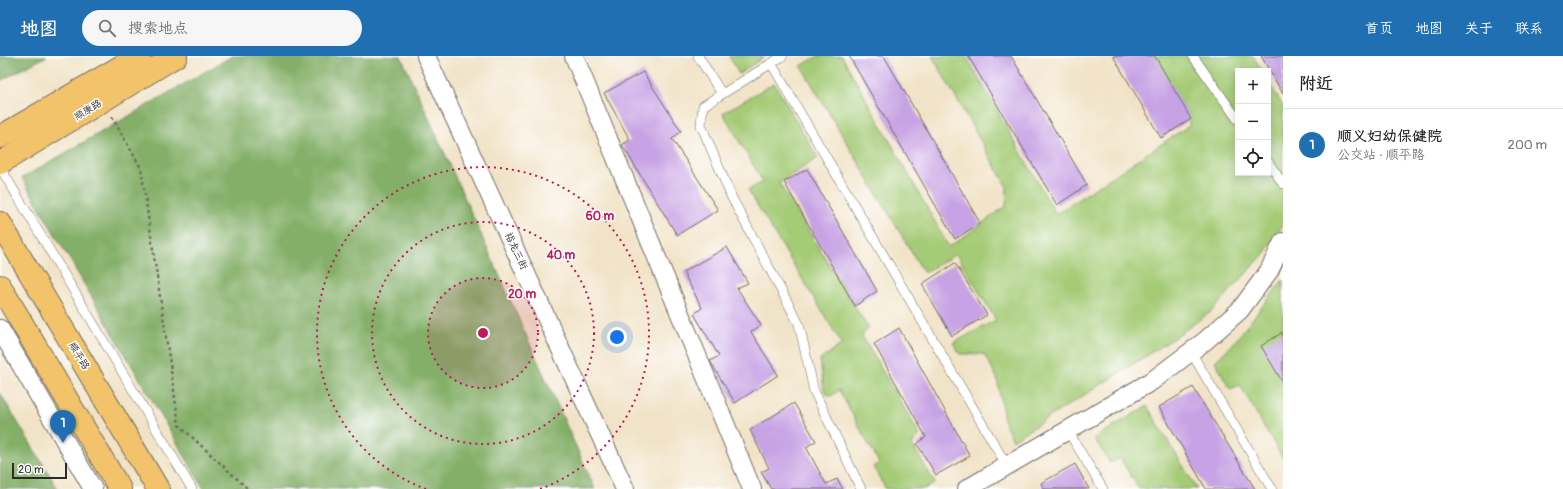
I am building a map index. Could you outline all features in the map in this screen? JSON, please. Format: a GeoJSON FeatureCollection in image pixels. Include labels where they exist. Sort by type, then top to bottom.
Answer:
{"type":"FeatureCollection","features":[{"type":"Feature","properties":{"kind":"main road","name":"顺康路"},"geometry":{"type":"LineString","coordinates":[[0,137],[139,56]]}},
{"type":"Feature","properties":{"kind":"main road","name":"顺康路"},"geometry":{"type":"LineString","coordinates":[[0,163],[176,56]]}},
{"type":"Feature","properties":{"kind":"main road","name":"顺平路"},"geometry":{"type":"LineString","coordinates":[[0,223],[158,489]]}},
{"type":"Feature","properties":{"kind":"main road"},"geometry":{"type":"LineString","coordinates":[[0,286],[120,489]]}},
{"type":"Feature","properties":{"kind":"street","name":"裕龙三街"},"geometry":{"type":"LineString","coordinates":[[426,56],[625,489]]}},
{"type":"Feature","properties":{"kind":"street"},"geometry":{"type":"LineString","coordinates":[[574,56],[752,489]]}},
{"type":"Feature","properties":{"kind":"street"},"geometry":{"type":"LineString","coordinates":[[967,489],[1152,382],[1191,352],[1240,310],[1269,272],[1283,242]]}},
{"type":"Feature","properties":{"kind":"street"},"geometry":{"type":"LineString","coordinates":[[0,329],[93,489]]}},
{"type":"Feature","properties":{"kind":"lane"},"geometry":{"type":"LineString","coordinates":[[698,56],[722,94]]}},
{"type":"Feature","properties":{"kind":"lane"},"geometry":{"type":"LineString","coordinates":[[783,56],[703,106],[701,125],[732,198],[799,324],[814,391],[861,489]]}},
{"type":"Feature","properties":{"kind":"lane"},"geometry":{"type":"LineString","coordinates":[[1193,56],[1235,116]]}},
{"type":"Feature","properties":{"kind":"lane"},"geometry":{"type":"LineString","coordinates":[[771,63],[1007,466]]}},
{"type":"Feature","properties":{"kind":"lane"},"geometry":{"type":"LineString","coordinates":[[1271,166],[1283,184]]}},
{"type":"Feature","properties":{"kind":"lane"},"geometry":{"type":"LineString","coordinates":[[0,167],[192,489]]}},
{"type":"Feature","properties":{"kind":"lane"},"geometry":{"type":"LineString","coordinates":[[1191,352],[1272,489]]}},
{"type":"Feature","properties":{"kind":"lane"},"geometry":{"type":"LineString","coordinates":[[1068,431],[1103,489]]}},
{"type":"Feature","properties":{"kind":"path"},"geometry":{"type":"LineString","coordinates":[[102,101],[142,168],[179,425],[248,489]]}},
{"type":"Feature","properties":{"kind":"green space"},"geometry":{"type":"Polygon","coordinates":[[[0,56],[47,56],[0,81],[0,56]]]}},
{"type":"Feature","properties":{"kind":"green space"},"geometry":{"type":"Polygon","coordinates":[[[232,56],[401,56],[595,489],[204,489],[22,178],[232,56]]]}},
{"type":"Feature","properties":{"kind":"green space"},"geometry":{"type":"Polygon","coordinates":[[[729,56],[765,56],[739,74],[729,56]]]}},
{"type":"Feature","properties":{"kind":"green space"},"geometry":{"type":"Polygon","coordinates":[[[818,56],[842,56],[949,247],[1006,206],[1007,187],[932,56],[966,56],[1056,214],[1190,125],[1150,56],[1253,56],[1260,68],[1235,68],[1235,176],[1271,176],[1271,86],[1283,106],[1283,225],[1263,255],[1212,311],[1168,342],[1013,440],[1005,425],[997,378],[984,354],[960,354],[953,343],[996,320],[956,254],[924,273],[801,66],[818,56]]]}},
{"type":"Feature","properties":{"kind":"green space"},"geometry":{"type":"Polygon","coordinates":[[[774,83],[818,158],[779,183],[868,328],[862,336],[920,435],[912,444],[935,483],[924,489],[886,489],[873,467],[879,463],[839,390],[830,397],[824,390],[820,360],[842,344],[748,190],[763,182],[723,113],[774,83]]]}},
{"type":"Feature","properties":{"kind":"green space"},"geometry":{"type":"Polygon","coordinates":[[[1283,280],[1283,459],[1240,385],[1230,389],[1215,361],[1232,345],[1283,280]]]}},
{"type":"Feature","properties":{"kind":"green space"},"geometry":{"type":"Polygon","coordinates":[[[0,393],[58,489],[0,489],[0,393]]]}},
{"type":"Feature","properties":{"kind":"green space"},"geometry":{"type":"Polygon","coordinates":[[[1147,406],[1197,489],[1139,489],[1120,458],[1110,463],[1094,438],[1147,406]]]}},
{"type":"Feature","properties":{"kind":"building"},"geometry":{"type":"Polygon","coordinates":[[[849,56],[884,56],[980,223],[955,239],[849,56]]]}},
{"type":"Feature","properties":{"kind":"building"},"geometry":{"type":"Polygon","coordinates":[[[968,56],[1011,56],[1087,185],[1057,205],[968,56]]]}},
{"type":"Feature","properties":{"kind":"building"},"geometry":{"type":"Polygon","coordinates":[[[1113,56],[1155,56],[1191,119],[1161,138],[1113,56]]]}},
{"type":"Feature","properties":{"kind":"building"},"geometry":{"type":"Polygon","coordinates":[[[1261,56],[1283,56],[1283,94],[1271,73],[1271,68],[1268,68],[1261,56]]]}},
{"type":"Feature","properties":{"kind":"building"},"geometry":{"type":"Polygon","coordinates":[[[643,72],[681,131],[672,139],[718,210],[677,235],[622,145],[630,140],[604,93],[643,72]]]}},
{"type":"Feature","properties":{"kind":"building"},"geometry":{"type":"Polygon","coordinates":[[[807,169],[877,291],[855,306],[784,182],[807,169]]]}},
{"type":"Feature","properties":{"kind":"building"},"geometry":{"type":"Polygon","coordinates":[[[727,247],[748,283],[737,288],[761,325],[751,332],[778,375],[735,403],[710,361],[719,356],[694,314],[702,308],[683,272],[727,247]]]}},
{"type":"Feature","properties":{"kind":"building"},"geometry":{"type":"Polygon","coordinates":[[[955,263],[987,315],[952,336],[922,284],[955,263]]]}},
{"type":"Feature","properties":{"kind":"building"},"geometry":{"type":"Polygon","coordinates":[[[899,328],[970,456],[936,475],[917,444],[926,437],[874,344],[899,328]]]}},
{"type":"Feature","properties":{"kind":"building"},"geometry":{"type":"Polygon","coordinates":[[[1283,332],[1283,383],[1261,346],[1283,332]]]}},
{"type":"Feature","properties":{"kind":"building"},"geometry":{"type":"Polygon","coordinates":[[[1193,387],[1255,489],[1206,489],[1159,407],[1193,387]]]}},
{"type":"Feature","properties":{"kind":"building"},"geometry":{"type":"Polygon","coordinates":[[[794,403],[816,441],[806,447],[826,484],[837,479],[843,489],[771,489],[761,472],[769,468],[750,430],[794,403]]]}},
{"type":"Feature","properties":{"kind":"building"},"geometry":{"type":"Polygon","coordinates":[[[1075,464],[1089,489],[1044,489],[1041,483],[1075,464]]]}},
{"type":"Feature","properties":{"kind":"place","name":"顺义妇幼保健院"},"geometry":{"type":"Point","coordinates":[63,443]}}]}
